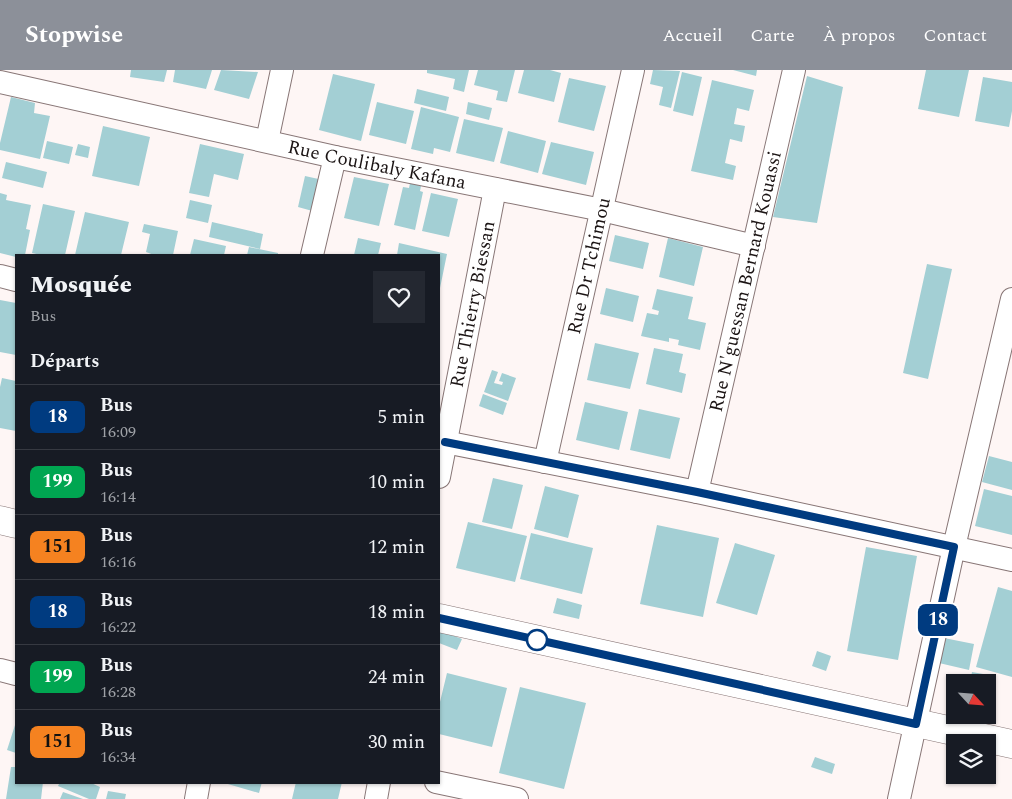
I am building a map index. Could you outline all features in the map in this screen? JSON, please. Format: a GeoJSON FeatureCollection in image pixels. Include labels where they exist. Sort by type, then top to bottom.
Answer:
{"type":"FeatureCollection","features":[{"type":"Feature","properties":{"kind":"street"},"geometry":{"type":"LineString","coordinates":[[0,80],[2,70]]}},
{"type":"Feature","properties":{"kind":"street"},"geometry":{"type":"LineString","coordinates":[[267,142],[282,70]]}},
{"type":"Feature","properties":{"kind":"street","name":"Rue N'guessan Bernard Kouassi"},"geometry":{"type":"LineString","coordinates":[[697,492],[794,70]]}},
{"type":"Feature","properties":{"kind":"street","name":"Rue Dr Tchimou"},"geometry":{"type":"LineString","coordinates":[[545,462],[602,210],[630,71]]}},
{"type":"Feature","properties":{"kind":"street","name":"Rue Coulibaly Kafana"},"geometry":{"type":"LineString","coordinates":[[0,80],[334,157],[602,210],[754,246]]}},
{"type":"Feature","properties":{"kind":"street"},"geometry":{"type":"LineString","coordinates":[[312,254],[334,157]]}},
{"type":"Feature","properties":{"kind":"street","name":"Rue Thierry Biessan"},"geometry":{"type":"LineString","coordinates":[[440,471],[495,189]]}},
{"type":"Feature","properties":{"kind":"street"},"geometry":{"type":"LineString","coordinates":[[0,276],[15,280]]}},
{"type":"Feature","properties":{"kind":"street"},"geometry":{"type":"LineString","coordinates":[[899,799],[954,547],[1012,299]]}},
{"type":"Feature","properties":{"kind":"street"},"geometry":{"type":"LineString","coordinates":[[445,442],[697,492],[1012,560]]}},
{"type":"Feature","properties":{"kind":"street"},"geometry":{"type":"LineString","coordinates":[[0,520],[15,524]]}},
{"type":"Feature","properties":{"kind":"street"},"geometry":{"type":"LineString","coordinates":[[440,618],[1012,744]]}},
{"type":"Feature","properties":{"kind":"street"},"geometry":{"type":"LineString","coordinates":[[0,670],[15,674]]}},
{"type":"Feature","properties":{"kind":"street"},"geometry":{"type":"LineString","coordinates":[[440,783],[518,799]]}},
{"type":"Feature","properties":{"kind":"street"},"geometry":{"type":"LineString","coordinates":[[196,799],[199,784]]}},
{"type":"Feature","properties":{"kind":"street"},"geometry":{"type":"LineString","coordinates":[[376,799],[380,784]]}},
{"type":"Feature","properties":{"kind":"building"},"geometry":{"type":"Polygon","coordinates":[[[131,70],[167,70],[164,82],[130,77],[131,70]]]}},
{"type":"Feature","properties":{"kind":"building"},"geometry":{"type":"Polygon","coordinates":[[[175,70],[212,70],[206,89],[173,82],[175,70]]]}},
{"type":"Feature","properties":{"kind":"building"},"geometry":{"type":"Polygon","coordinates":[[[221,70],[258,72],[249,99],[214,90],[221,70]]]}},
{"type":"Feature","properties":{"kind":"building"},"geometry":{"type":"Polygon","coordinates":[[[427,70],[469,70],[464,92],[453,89],[455,79],[427,73],[427,70]]]}},
{"type":"Feature","properties":{"kind":"building"},"geometry":{"type":"Polygon","coordinates":[[[478,70],[515,70],[507,102],[496,100],[498,91],[474,85],[478,70]]]}},
{"type":"Feature","properties":{"kind":"building"},"geometry":{"type":"Polygon","coordinates":[[[524,70],[550,70],[561,73],[554,102],[518,93],[524,70]]]}},
{"type":"Feature","properties":{"kind":"building"},"geometry":{"type":"Polygon","coordinates":[[[653,70],[680,71],[671,108],[659,105],[663,87],[650,84],[653,70]]]}},
{"type":"Feature","properties":{"kind":"building"},"geometry":{"type":"Polygon","coordinates":[[[733,70],[757,70],[756,76],[733,70]]]}},
{"type":"Feature","properties":{"kind":"building"},"geometry":{"type":"Polygon","coordinates":[[[926,70],[969,70],[959,117],[918,109],[926,70]]]}},
{"type":"Feature","properties":{"kind":"building"},"geometry":{"type":"Polygon","coordinates":[[[682,72],[702,77],[693,116],[673,111],[682,72]]]}},
{"type":"Feature","properties":{"kind":"building"},"geometry":{"type":"Polygon","coordinates":[[[333,74],[375,84],[361,141],[319,130],[333,74]]]}},
{"type":"Feature","properties":{"kind":"building"},"geometry":{"type":"Polygon","coordinates":[[[807,76],[843,87],[817,223],[773,217],[807,76]]]}},
{"type":"Feature","properties":{"kind":"building"},"geometry":{"type":"Polygon","coordinates":[[[983,77],[1012,82],[1012,111],[1009,127],[975,121],[983,77]]]}},
{"type":"Feature","properties":{"kind":"building"},"geometry":{"type":"Polygon","coordinates":[[[569,78],[606,86],[594,131],[558,122],[569,78]]]}},
{"type":"Feature","properties":{"kind":"building"},"geometry":{"type":"Polygon","coordinates":[[[712,80],[754,90],[749,111],[737,108],[734,124],[745,126],[742,142],[730,139],[725,163],[736,166],[733,180],[691,171],[712,80]]]}},
{"type":"Feature","properties":{"kind":"building"},"geometry":{"type":"Polygon","coordinates":[[[417,89],[449,97],[446,111],[414,103],[417,89]]]}},
{"type":"Feature","properties":{"kind":"building"},"geometry":{"type":"Polygon","coordinates":[[[11,97],[35,103],[34,113],[50,116],[40,159],[0,150],[11,97]]]}},
{"type":"Feature","properties":{"kind":"building"},"geometry":{"type":"Polygon","coordinates":[[[377,102],[414,111],[406,144],[369,135],[377,102]]]}},
{"type":"Feature","properties":{"kind":"building"},"geometry":{"type":"Polygon","coordinates":[[[468,102],[492,108],[489,120],[466,114],[468,102]]]}},
{"type":"Feature","properties":{"kind":"building"},"geometry":{"type":"Polygon","coordinates":[[[421,107],[459,117],[450,152],[434,148],[433,154],[411,149],[421,107]]]}},
{"type":"Feature","properties":{"kind":"building"},"geometry":{"type":"Polygon","coordinates":[[[464,119],[503,128],[494,162],[456,153],[464,119]]]}},
{"type":"Feature","properties":{"kind":"building"},"geometry":{"type":"Polygon","coordinates":[[[103,126],[150,137],[139,186],[92,176],[103,126]]]}},
{"type":"Feature","properties":{"kind":"building"},"geometry":{"type":"Polygon","coordinates":[[[508,131],[546,141],[538,173],[500,163],[508,131]]]}},
{"type":"Feature","properties":{"kind":"building"},"geometry":{"type":"Polygon","coordinates":[[[47,141],[73,147],[69,164],[43,158],[47,141]]]}},
{"type":"Feature","properties":{"kind":"building"},"geometry":{"type":"Polygon","coordinates":[[[551,142],[594,152],[586,185],[542,174],[551,142]]]}},
{"type":"Feature","properties":{"kind":"building"},"geometry":{"type":"Polygon","coordinates":[[[78,144],[90,147],[88,158],[75,155],[78,144]]]}},
{"type":"Feature","properties":{"kind":"building"},"geometry":{"type":"Polygon","coordinates":[[[200,144],[244,154],[238,180],[214,174],[209,197],[189,193],[200,144]]]}},
{"type":"Feature","properties":{"kind":"building"},"geometry":{"type":"Polygon","coordinates":[[[6,162],[47,172],[43,188],[2,178],[6,162]]]}},
{"type":"Feature","properties":{"kind":"building"},"geometry":{"type":"Polygon","coordinates":[[[305,176],[323,180],[316,212],[298,207],[305,176]]]}},
{"type":"Feature","properties":{"kind":"building"},"geometry":{"type":"Polygon","coordinates":[[[354,177],[389,184],[379,226],[344,218],[354,177]]]}},
{"type":"Feature","properties":{"kind":"building"},"geometry":{"type":"Polygon","coordinates":[[[410,183],[421,186],[420,191],[423,192],[415,230],[394,225],[403,187],[409,188],[410,183]]]}},
{"type":"Feature","properties":{"kind":"building"},"geometry":{"type":"Polygon","coordinates":[[[0,193],[7,195],[6,200],[31,205],[26,229],[30,230],[25,254],[15,254],[15,257],[0,253],[0,193]]]}},
{"type":"Feature","properties":{"kind":"building"},"geometry":{"type":"Polygon","coordinates":[[[431,193],[458,199],[449,237],[422,231],[431,193]]]}},
{"type":"Feature","properties":{"kind":"building"},"geometry":{"type":"Polygon","coordinates":[[[190,200],[212,205],[208,223],[186,218],[190,200]]]}},
{"type":"Feature","properties":{"kind":"building"},"geometry":{"type":"Polygon","coordinates":[[[43,204],[75,211],[65,254],[32,253],[43,204]]]}},
{"type":"Feature","properties":{"kind":"building"},"geometry":{"type":"Polygon","coordinates":[[[85,212],[129,222],[121,254],[75,254],[85,212]]]}},
{"type":"Feature","properties":{"kind":"building"},"geometry":{"type":"Polygon","coordinates":[[[212,222],[263,234],[260,249],[209,237],[212,222]]]}},
{"type":"Feature","properties":{"kind":"building"},"geometry":{"type":"Polygon","coordinates":[[[144,224],[178,231],[173,254],[151,254],[146,252],[150,234],[142,232],[144,224]]]}},
{"type":"Feature","properties":{"kind":"building"},"geometry":{"type":"Polygon","coordinates":[[[615,235],[649,243],[643,269],[609,261],[615,235]]]}},
{"type":"Feature","properties":{"kind":"building"},"geometry":{"type":"Polygon","coordinates":[[[358,238],[381,243],[378,254],[354,254],[358,238]]]}},
{"type":"Feature","properties":{"kind":"building"},"geometry":{"type":"Polygon","coordinates":[[[668,238],[703,247],[694,286],[659,277],[668,238]]]}},
{"type":"Feature","properties":{"kind":"building"},"geometry":{"type":"Polygon","coordinates":[[[194,239],[226,246],[224,254],[190,254],[194,239]]]}},
{"type":"Feature","properties":{"kind":"building"},"geometry":{"type":"Polygon","coordinates":[[[399,243],[447,254],[440,288],[440,254],[397,254],[399,243]]]}},
{"type":"Feature","properties":{"kind":"building"},"geometry":{"type":"Polygon","coordinates":[[[249,247],[278,253],[278,254],[247,254],[249,247]]]}},
{"type":"Feature","properties":{"kind":"building"},"geometry":{"type":"Polygon","coordinates":[[[927,264],[952,269],[928,379],[903,373],[927,264]]]}},
{"type":"Feature","properties":{"kind":"building"},"geometry":{"type":"Polygon","coordinates":[[[606,288],[639,296],[633,322],[600,314],[606,288]]]}},
{"type":"Feature","properties":{"kind":"building"},"geometry":{"type":"Polygon","coordinates":[[[657,289],[693,297],[688,319],[706,323],[700,350],[678,345],[679,340],[669,338],[669,342],[641,336],[647,313],[658,315],[659,311],[652,309],[657,289]]]}},
{"type":"Feature","properties":{"kind":"building"},"geometry":{"type":"Polygon","coordinates":[[[0,300],[15,303],[15,355],[0,352],[0,300]]]}},
{"type":"Feature","properties":{"kind":"building"},"geometry":{"type":"Polygon","coordinates":[[[595,343],[639,353],[630,389],[587,380],[595,343]]]}},
{"type":"Feature","properties":{"kind":"building"},"geometry":{"type":"Polygon","coordinates":[[[654,348],[683,354],[679,372],[686,374],[682,393],[646,384],[654,348]]]}},
{"type":"Feature","properties":{"kind":"building"},"geometry":{"type":"Polygon","coordinates":[[[492,370],[498,372],[494,383],[502,385],[503,382],[499,381],[502,373],[516,378],[508,401],[484,392],[492,370]]]}},
{"type":"Feature","properties":{"kind":"building"},"geometry":{"type":"Polygon","coordinates":[[[2,378],[15,381],[15,431],[0,428],[0,387],[2,378]]]}},
{"type":"Feature","properties":{"kind":"building"},"geometry":{"type":"Polygon","coordinates":[[[483,394],[507,403],[503,415],[479,406],[483,394]]]}},
{"type":"Feature","properties":{"kind":"building"},"geometry":{"type":"Polygon","coordinates":[[[585,402],[628,412],[619,450],[576,440],[585,402]]]}},
{"type":"Feature","properties":{"kind":"building"},"geometry":{"type":"Polygon","coordinates":[[[639,409],[680,418],[670,459],[630,450],[639,409]]]}},
{"type":"Feature","properties":{"kind":"building"},"geometry":{"type":"Polygon","coordinates":[[[989,456],[1012,462],[1012,490],[982,482],[989,456]]]}},
{"type":"Feature","properties":{"kind":"building"},"geometry":{"type":"Polygon","coordinates":[[[493,478],[523,485],[512,529],[482,522],[493,478]]]}},
{"type":"Feature","properties":{"kind":"building"},"geometry":{"type":"Polygon","coordinates":[[[545,486],[579,495],[568,538],[534,529],[545,486]]]}},
{"type":"Feature","properties":{"kind":"building"},"geometry":{"type":"Polygon","coordinates":[[[984,489],[1012,496],[1012,535],[975,526],[984,489]]]}},
{"type":"Feature","properties":{"kind":"building"},"geometry":{"type":"Polygon","coordinates":[[[468,522],[527,536],[515,582],[456,568],[468,522]]]}},
{"type":"Feature","properties":{"kind":"building"},"geometry":{"type":"Polygon","coordinates":[[[657,525],[719,538],[703,617],[640,604],[657,525]]]}},
{"type":"Feature","properties":{"kind":"building"},"geometry":{"type":"Polygon","coordinates":[[[531,533],[593,548],[582,594],[520,579],[531,533]]]}},
{"type":"Feature","properties":{"kind":"building"},"geometry":{"type":"Polygon","coordinates":[[[735,543],[775,555],[757,615],[716,603],[735,543]]]}},
{"type":"Feature","properties":{"kind":"building"},"geometry":{"type":"Polygon","coordinates":[[[866,547],[917,556],[898,660],[847,651],[866,547]]]}},
{"type":"Feature","properties":{"kind":"building"},"geometry":{"type":"Polygon","coordinates":[[[998,587],[1012,591],[1012,677],[976,667],[998,587]]]}},
{"type":"Feature","properties":{"kind":"building"},"geometry":{"type":"Polygon","coordinates":[[[557,598],[582,605],[579,619],[553,613],[557,598]]]}},
{"type":"Feature","properties":{"kind":"building"},"geometry":{"type":"Polygon","coordinates":[[[440,630],[462,639],[457,650],[440,643],[440,630]]]}},
{"type":"Feature","properties":{"kind":"building"},"geometry":{"type":"Polygon","coordinates":[[[944,638],[974,644],[969,670],[939,663],[944,638]]]}},
{"type":"Feature","properties":{"kind":"building"},"geometry":{"type":"Polygon","coordinates":[[[817,651],[831,656],[826,671],[812,666],[817,651]]]}},
{"type":"Feature","properties":{"kind":"building"},"geometry":{"type":"Polygon","coordinates":[[[447,673],[507,688],[492,747],[440,734],[440,702],[447,673]]]}},
{"type":"Feature","properties":{"kind":"building"},"geometry":{"type":"Polygon","coordinates":[[[520,687],[586,703],[564,789],[499,773],[520,687]]]}},
{"type":"Feature","properties":{"kind":"building"},"geometry":{"type":"Polygon","coordinates":[[[15,725],[15,753],[7,750],[15,725]]]}},
{"type":"Feature","properties":{"kind":"building"},"geometry":{"type":"Polygon","coordinates":[[[815,757],[835,764],[832,774],[811,767],[815,757]]]}},
{"type":"Feature","properties":{"kind":"building"},"geometry":{"type":"Polygon","coordinates":[[[11,767],[15,767],[15,784],[43,784],[41,799],[6,799],[11,767]]]}},
{"type":"Feature","properties":{"kind":"building"},"geometry":{"type":"Polygon","coordinates":[[[59,784],[93,784],[100,787],[96,799],[89,799],[58,786],[59,784]]]}},
{"type":"Feature","properties":{"kind":"building"},"geometry":{"type":"Polygon","coordinates":[[[228,784],[261,784],[259,793],[228,784]]]}},
{"type":"Feature","properties":{"kind":"building"},"geometry":{"type":"Polygon","coordinates":[[[296,784],[342,784],[338,799],[292,799],[296,784]]]}},
{"type":"Feature","properties":{"kind":"building"},"geometry":{"type":"Polygon","coordinates":[[[108,791],[126,794],[125,799],[106,799],[108,791]]]}},
{"type":"Feature","properties":{"kind":"building"},"geometry":{"type":"Polygon","coordinates":[[[63,792],[83,799],[60,799],[63,792]]]}},
{"type":"Feature","properties":{"kind":"bus line","name":"18"},"geometry":{"type":"LineString","coordinates":[[440,618],[916,724],[954,547],[697,492],[445,442]]}}]}
